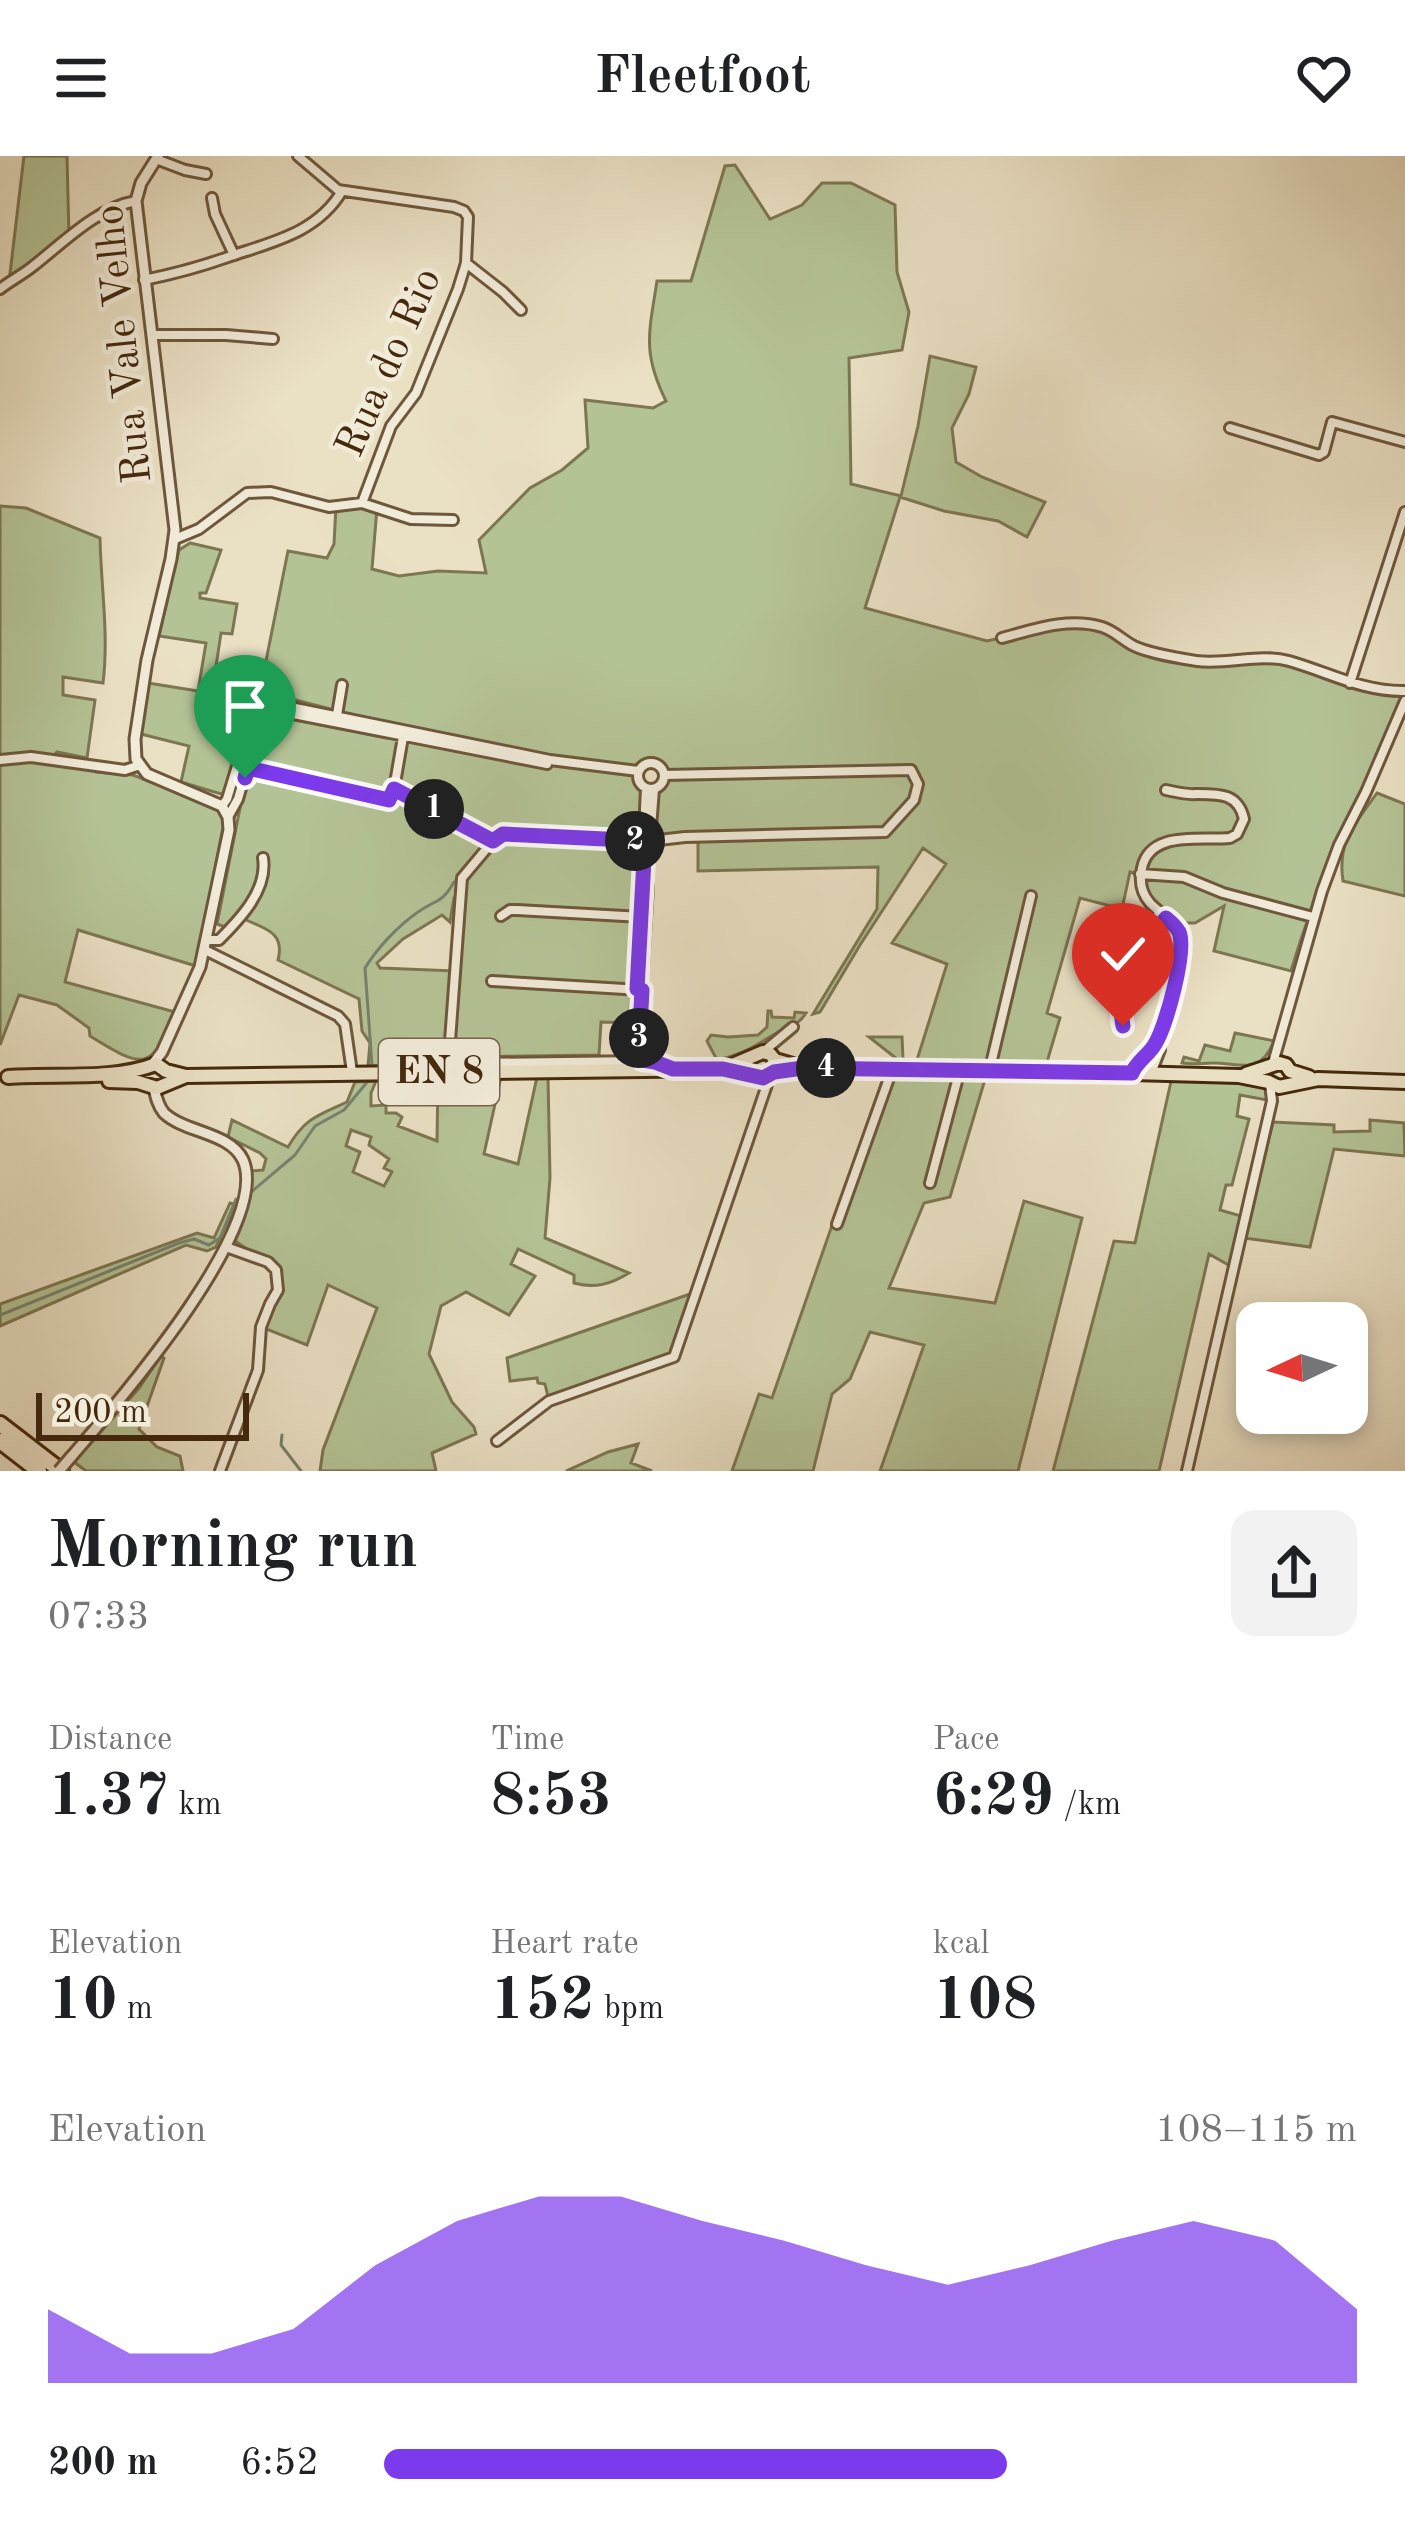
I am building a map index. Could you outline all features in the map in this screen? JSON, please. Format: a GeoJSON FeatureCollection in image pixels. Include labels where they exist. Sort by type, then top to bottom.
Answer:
{"type":"FeatureCollection","features":[{"type":"Feature","properties":{"kind":"highway"},"geometry":{"type":"LineString","coordinates":[[0,1424],[60,1471]]}},
{"type":"Feature","properties":{"kind":"highway"},"geometry":{"type":"LineString","coordinates":[[0,1442],[39,1471]]}},
{"type":"Feature","properties":{"kind":"main road","name":"EN 8"},"geometry":{"type":"LineString","coordinates":[[4,1077],[352,1072],[451,1064],[471,1071],[766,1065]]}},
{"type":"Feature","properties":{"kind":"main road"},"geometry":{"type":"LineString","coordinates":[[766,1065],[1278,1075],[1405,1082]]}},
{"type":"Feature","properties":{"kind":"street"},"geometry":{"type":"LineString","coordinates":[[144,280],[261,248],[314,224],[342,191],[298,156]]}},
{"type":"Feature","properties":{"kind":"street"},"geometry":{"type":"LineString","coordinates":[[157,158],[206,174]]}},
{"type":"Feature","properties":{"kind":"street","name":"Rua Vale Velho"},"geometry":{"type":"LineString","coordinates":[[140,765],[135,739],[175,534],[136,201],[157,158]]}},
{"type":"Feature","properties":{"kind":"street","name":"Rua do Rio"},"geometry":{"type":"LineString","coordinates":[[342,191],[454,207],[468,218],[466,263],[428,368],[392,426],[362,503]]}},
{"type":"Feature","properties":{"kind":"street"},"geometry":{"type":"LineString","coordinates":[[212,199],[234,255]]}},
{"type":"Feature","properties":{"kind":"street"},"geometry":{"type":"LineString","coordinates":[[0,289],[87,223],[136,201]]}},
{"type":"Feature","properties":{"kind":"street"},"geometry":{"type":"LineString","coordinates":[[466,263],[521,310]]}},
{"type":"Feature","properties":{"kind":"street"},"geometry":{"type":"LineString","coordinates":[[152,335],[273,339]]}},
{"type":"Feature","properties":{"kind":"street"},"geometry":{"type":"LineString","coordinates":[[1230,428],[1319,455],[1332,422],[1405,442]]}},
{"type":"Feature","properties":{"kind":"street"},"geometry":{"type":"LineString","coordinates":[[175,534],[190,534],[247,493],[271,492],[329,507],[362,503],[411,519],[453,520]]}},
{"type":"Feature","properties":{"kind":"street"},"geometry":{"type":"LineString","coordinates":[[1350,683],[1405,512]]}},
{"type":"Feature","properties":{"kind":"street"},"geometry":{"type":"LineString","coordinates":[[1002,638],[1060,624],[1097,625],[1136,647],[1180,658],[1214,662],[1280,659],[1350,683],[1405,692]]}},
{"type":"Feature","properties":{"kind":"street"},"geometry":{"type":"LineString","coordinates":[[337,715],[342,685]]}},
{"type":"Feature","properties":{"kind":"street"},"geometry":{"type":"LineString","coordinates":[[60,1471],[147,1366],[226,1247],[242,1199],[242,1158],[224,1142],[168,1116],[158,1104],[157,1077],[162,1052],[206,945],[229,830],[225,812],[243,767],[254,707],[261,701],[638,774],[650,788],[640,989],[642,1060]]}},
{"type":"Feature","properties":{"kind":"street"},"geometry":{"type":"LineString","coordinates":[[1186,1471],[1278,1075],[1280,1040],[1313,917],[1339,845],[1405,701]]}},
{"type":"Feature","properties":{"kind":"street"},"geometry":{"type":"LineString","coordinates":[[248,748],[268,709],[525,761],[638,774]]}},
{"type":"Feature","properties":{"kind":"street"},"geometry":{"type":"LineString","coordinates":[[243,767],[389,800],[403,737]]}},
{"type":"Feature","properties":{"kind":"street"},"geometry":{"type":"LineString","coordinates":[[0,760],[31,757],[125,770],[140,765],[147,774],[225,812]]}},
{"type":"Feature","properties":{"kind":"street"},"geometry":{"type":"LineString","coordinates":[[638,774],[646,763],[661,767],[662,783],[650,788]]}},
{"type":"Feature","properties":{"kind":"street"},"geometry":{"type":"LineString","coordinates":[[451,1064],[462,878],[503,834],[648,841],[885,832],[914,800],[918,784],[911,770],[664,775]]}},
{"type":"Feature","properties":{"kind":"street"},"geometry":{"type":"LineString","coordinates":[[394,789],[493,841]]}},
{"type":"Feature","properties":{"kind":"street"},"geometry":{"type":"LineString","coordinates":[[1150,1074],[1182,951],[1180,935],[1142,892],[1145,856],[1161,843],[1230,838],[1244,819],[1240,804],[1230,797],[1166,790]]}},
{"type":"Feature","properties":{"kind":"street"},"geometry":{"type":"LineString","coordinates":[[206,945],[243,924],[265,870],[263,858]]}},
{"type":"Feature","properties":{"kind":"street"},"geometry":{"type":"LineString","coordinates":[[1140,874],[1188,878],[1223,893],[1313,917]]}},
{"type":"Feature","properties":{"kind":"street"},"geometry":{"type":"LineString","coordinates":[[989,1069],[1030,896]]}},
{"type":"Feature","properties":{"kind":"street"},"geometry":{"type":"LineString","coordinates":[[501,916],[517,910],[643,917]]}},
{"type":"Feature","properties":{"kind":"street"},"geometry":{"type":"LineString","coordinates":[[1123,1026],[1131,962],[1166,918]]}},
{"type":"Feature","properties":{"kind":"street"},"geometry":{"type":"LineString","coordinates":[[206,945],[338,1016],[345,1024],[352,1072]]}},
{"type":"Feature","properties":{"kind":"street"},"geometry":{"type":"LineString","coordinates":[[492,981],[640,989]]}},
{"type":"Feature","properties":{"kind":"street"},"geometry":{"type":"LineString","coordinates":[[627,1061],[640,989]]}},
{"type":"Feature","properties":{"kind":"street"},"geometry":{"type":"LineString","coordinates":[[497,1441],[549,1401],[674,1357],[763,1094],[766,1065],[776,1041],[794,1028]]}},
{"type":"Feature","properties":{"kind":"street"},"geometry":{"type":"LineString","coordinates":[[1132,1073],[1134,1065],[1155,1052]]}},
{"type":"Feature","properties":{"kind":"street"},"geometry":{"type":"LineString","coordinates":[[1155,1052],[1174,1075]]}},
{"type":"Feature","properties":{"kind":"street"},"geometry":{"type":"LineString","coordinates":[[471,1071],[478,1063],[642,1060],[673,1069]]}},
{"type":"Feature","properties":{"kind":"street"},"geometry":{"type":"LineString","coordinates":[[837,1224],[892,1069]]}},
{"type":"Feature","properties":{"kind":"street"},"geometry":{"type":"LineString","coordinates":[[930,1183],[961,1069]]}},
{"type":"Feature","properties":{"kind":"street"},"geometry":{"type":"LineString","coordinates":[[220,1471],[258,1370],[261,1328],[278,1290],[276,1270],[268,1262],[226,1247]]}},
{"type":"Feature","properties":{"kind":"green space"},"geometry":{"type":"Polygon","coordinates":[[[24,156],[67,156],[69,237],[9,282],[24,156]]]}},
{"type":"Feature","properties":{"kind":"green space"},"geometry":{"type":"Polygon","coordinates":[[[735,165],[770,219],[802,205],[822,183],[851,183],[895,205],[897,272],[909,312],[902,350],[849,358],[851,484],[901,496],[930,356],[976,367],[952,428],[956,462],[1045,502],[1027,537],[998,521],[900,497],[865,608],[987,641],[1080,623],[1114,631],[1136,647],[1214,662],[1280,659],[1342,681],[1405,691],[1405,700],[1328,867],[1291,971],[1214,951],[1224,906],[1195,923],[1175,923],[1147,900],[1140,875],[1130,872],[1122,909],[1080,898],[1047,1013],[1060,1018],[1047,1062],[902,1063],[869,1037],[902,1037],[903,1059],[917,1060],[947,964],[892,943],[946,864],[923,848],[820,1012],[813,1014],[877,909],[878,867],[698,871],[698,837],[650,841],[654,789],[664,775],[652,762],[641,767],[638,776],[646,788],[635,1023],[601,1022],[599,1055],[451,1057],[440,1065],[368,1066],[370,1043],[362,1031],[359,999],[278,960],[278,942],[264,928],[242,918],[230,929],[217,924],[241,803],[266,717],[592,770],[260,691],[288,551],[327,558],[334,544],[336,506],[377,508],[372,569],[399,576],[438,571],[486,573],[479,540],[530,488],[588,448],[585,400],[653,408],[666,401],[653,369],[650,342],[657,281],[691,281],[725,166],[735,165]],[[459,894],[450,922],[442,915],[403,939],[377,963],[380,968],[455,971],[459,894]]]}},
{"type":"Feature","properties":{"kind":"green space"},"geometry":{"type":"Polygon","coordinates":[[[0,506],[26,508],[100,538],[105,629],[103,683],[63,677],[63,695],[95,700],[87,758],[31,751],[10,754],[10,759],[92,766],[96,772],[133,775],[211,805],[224,822],[196,966],[78,930],[65,982],[175,1012],[159,1046],[144,1059],[122,1055],[90,1036],[89,1028],[57,1005],[19,995],[0,1045],[0,506]]]}},
{"type":"Feature","properties":{"kind":"green space"},"geometry":{"type":"Polygon","coordinates":[[[190,543],[221,550],[200,598],[237,604],[232,634],[221,633],[210,706],[247,713],[221,794],[181,782],[189,746],[141,734],[148,683],[198,691],[206,643],[159,636],[179,550],[190,543]]]}},
{"type":"Feature","properties":{"kind":"green space"},"geometry":{"type":"Polygon","coordinates":[[[1377,793],[1405,804],[1405,896],[1343,881],[1345,844],[1377,793]]]}},
{"type":"Feature","properties":{"kind":"green space"},"geometry":{"type":"Polygon","coordinates":[[[768,1011],[772,1017],[806,1013],[752,1048],[717,1060],[707,1041],[711,1035],[758,1035],[767,1027],[768,1011]]]}},
{"type":"Feature","properties":{"kind":"green space"},"geometry":{"type":"Polygon","coordinates":[[[1235,1033],[1274,1041],[1262,1059],[1249,1065],[1182,1063],[1184,1057],[1199,1061],[1205,1045],[1230,1051],[1235,1033]]]}},
{"type":"Feature","properties":{"kind":"green space"},"geometry":{"type":"Polygon","coordinates":[[[885,1073],[986,1076],[950,1197],[924,1203],[889,1288],[995,1303],[1024,1201],[1082,1218],[1018,1471],[880,1471],[924,1345],[870,1332],[850,1379],[832,1394],[813,1471],[732,1471],[759,1394],[772,1398],[885,1073]]]}},
{"type":"Feature","properties":{"kind":"green space"},"geometry":{"type":"Polygon","coordinates":[[[501,1077],[484,1154],[518,1164],[537,1077],[548,1077],[550,1178],[545,1238],[629,1273],[603,1284],[582,1285],[574,1283],[574,1275],[518,1249],[511,1264],[535,1276],[509,1315],[466,1292],[441,1306],[429,1354],[452,1402],[476,1434],[432,1453],[436,1471],[320,1471],[323,1450],[377,1308],[328,1285],[307,1345],[261,1327],[278,1290],[276,1270],[234,1240],[251,1171],[263,1170],[266,1159],[228,1137],[232,1120],[288,1147],[306,1124],[347,1102],[355,1082],[376,1081],[371,1106],[386,1105],[386,1113],[402,1117],[398,1126],[437,1141],[438,1079],[501,1077]],[[351,1130],[346,1146],[360,1152],[353,1172],[384,1186],[392,1172],[384,1168],[389,1159],[369,1145],[371,1137],[351,1130]]]}},
{"type":"Feature","properties":{"kind":"green space"},"geometry":{"type":"Polygon","coordinates":[[[1172,1077],[1243,1080],[1267,1088],[1267,1100],[1240,1095],[1237,1116],[1249,1119],[1232,1185],[1226,1185],[1220,1210],[1241,1216],[1232,1267],[1209,1254],[1159,1471],[1053,1471],[1114,1241],[1135,1243],[1172,1077]]]}},
{"type":"Feature","properties":{"kind":"green space"},"geometry":{"type":"Polygon","coordinates":[[[1370,1120],[1404,1123],[1405,1156],[1334,1149],[1310,1247],[1244,1238],[1273,1122],[1334,1125],[1334,1132],[1370,1131],[1370,1120]]]}},
{"type":"Feature","properties":{"kind":"green space"},"geometry":{"type":"Polygon","coordinates":[[[230,1203],[236,1205],[216,1247],[207,1251],[186,1245],[0,1326],[0,1304],[197,1233],[214,1238],[230,1203]]]}},
{"type":"Feature","properties":{"kind":"green space"},"geometry":{"type":"Polygon","coordinates":[[[693,1293],[674,1357],[549,1401],[545,1384],[537,1378],[510,1381],[507,1358],[693,1293]]]}},
{"type":"Feature","properties":{"kind":"green space"},"geometry":{"type":"Polygon","coordinates":[[[161,1356],[139,1429],[157,1447],[180,1456],[183,1471],[86,1471],[74,1462],[161,1356]]]}},
{"type":"Feature","properties":{"kind":"green space"},"geometry":{"type":"Polygon","coordinates":[[[638,1444],[631,1463],[652,1471],[566,1471],[608,1452],[638,1444]]]}},
{"type":"Feature","properties":{"kind":"waterway"},"geometry":{"type":"LineString","coordinates":[[372,1065],[365,968],[396,930],[442,897],[454,882]]}},
{"type":"Feature","properties":{"kind":"waterway"},"geometry":{"type":"LineString","coordinates":[[250,1193],[295,1155],[315,1126],[344,1110],[368,1081]]}},
{"type":"Feature","properties":{"kind":"waterway"},"geometry":{"type":"LineString","coordinates":[[0,1315],[179,1243],[194,1239],[209,1245],[220,1238],[236,1199]]}},
{"type":"Feature","properties":{"kind":"waterway"},"geometry":{"type":"LineString","coordinates":[[282,1435],[281,1445],[301,1471]]}},
{"type":"Feature","properties":{"kind":"route"},"geometry":{"type":"LineString","coordinates":[[245,778],[248,768],[389,800],[394,789],[493,841],[503,834],[645,841],[637,989],[642,990],[639,1046],[642,1060],[673,1069],[723,1069],[763,1078],[803,1068],[1132,1073],[1159,1038],[1182,951],[1180,935],[1166,918],[1131,962],[1123,1026]]}}]}
